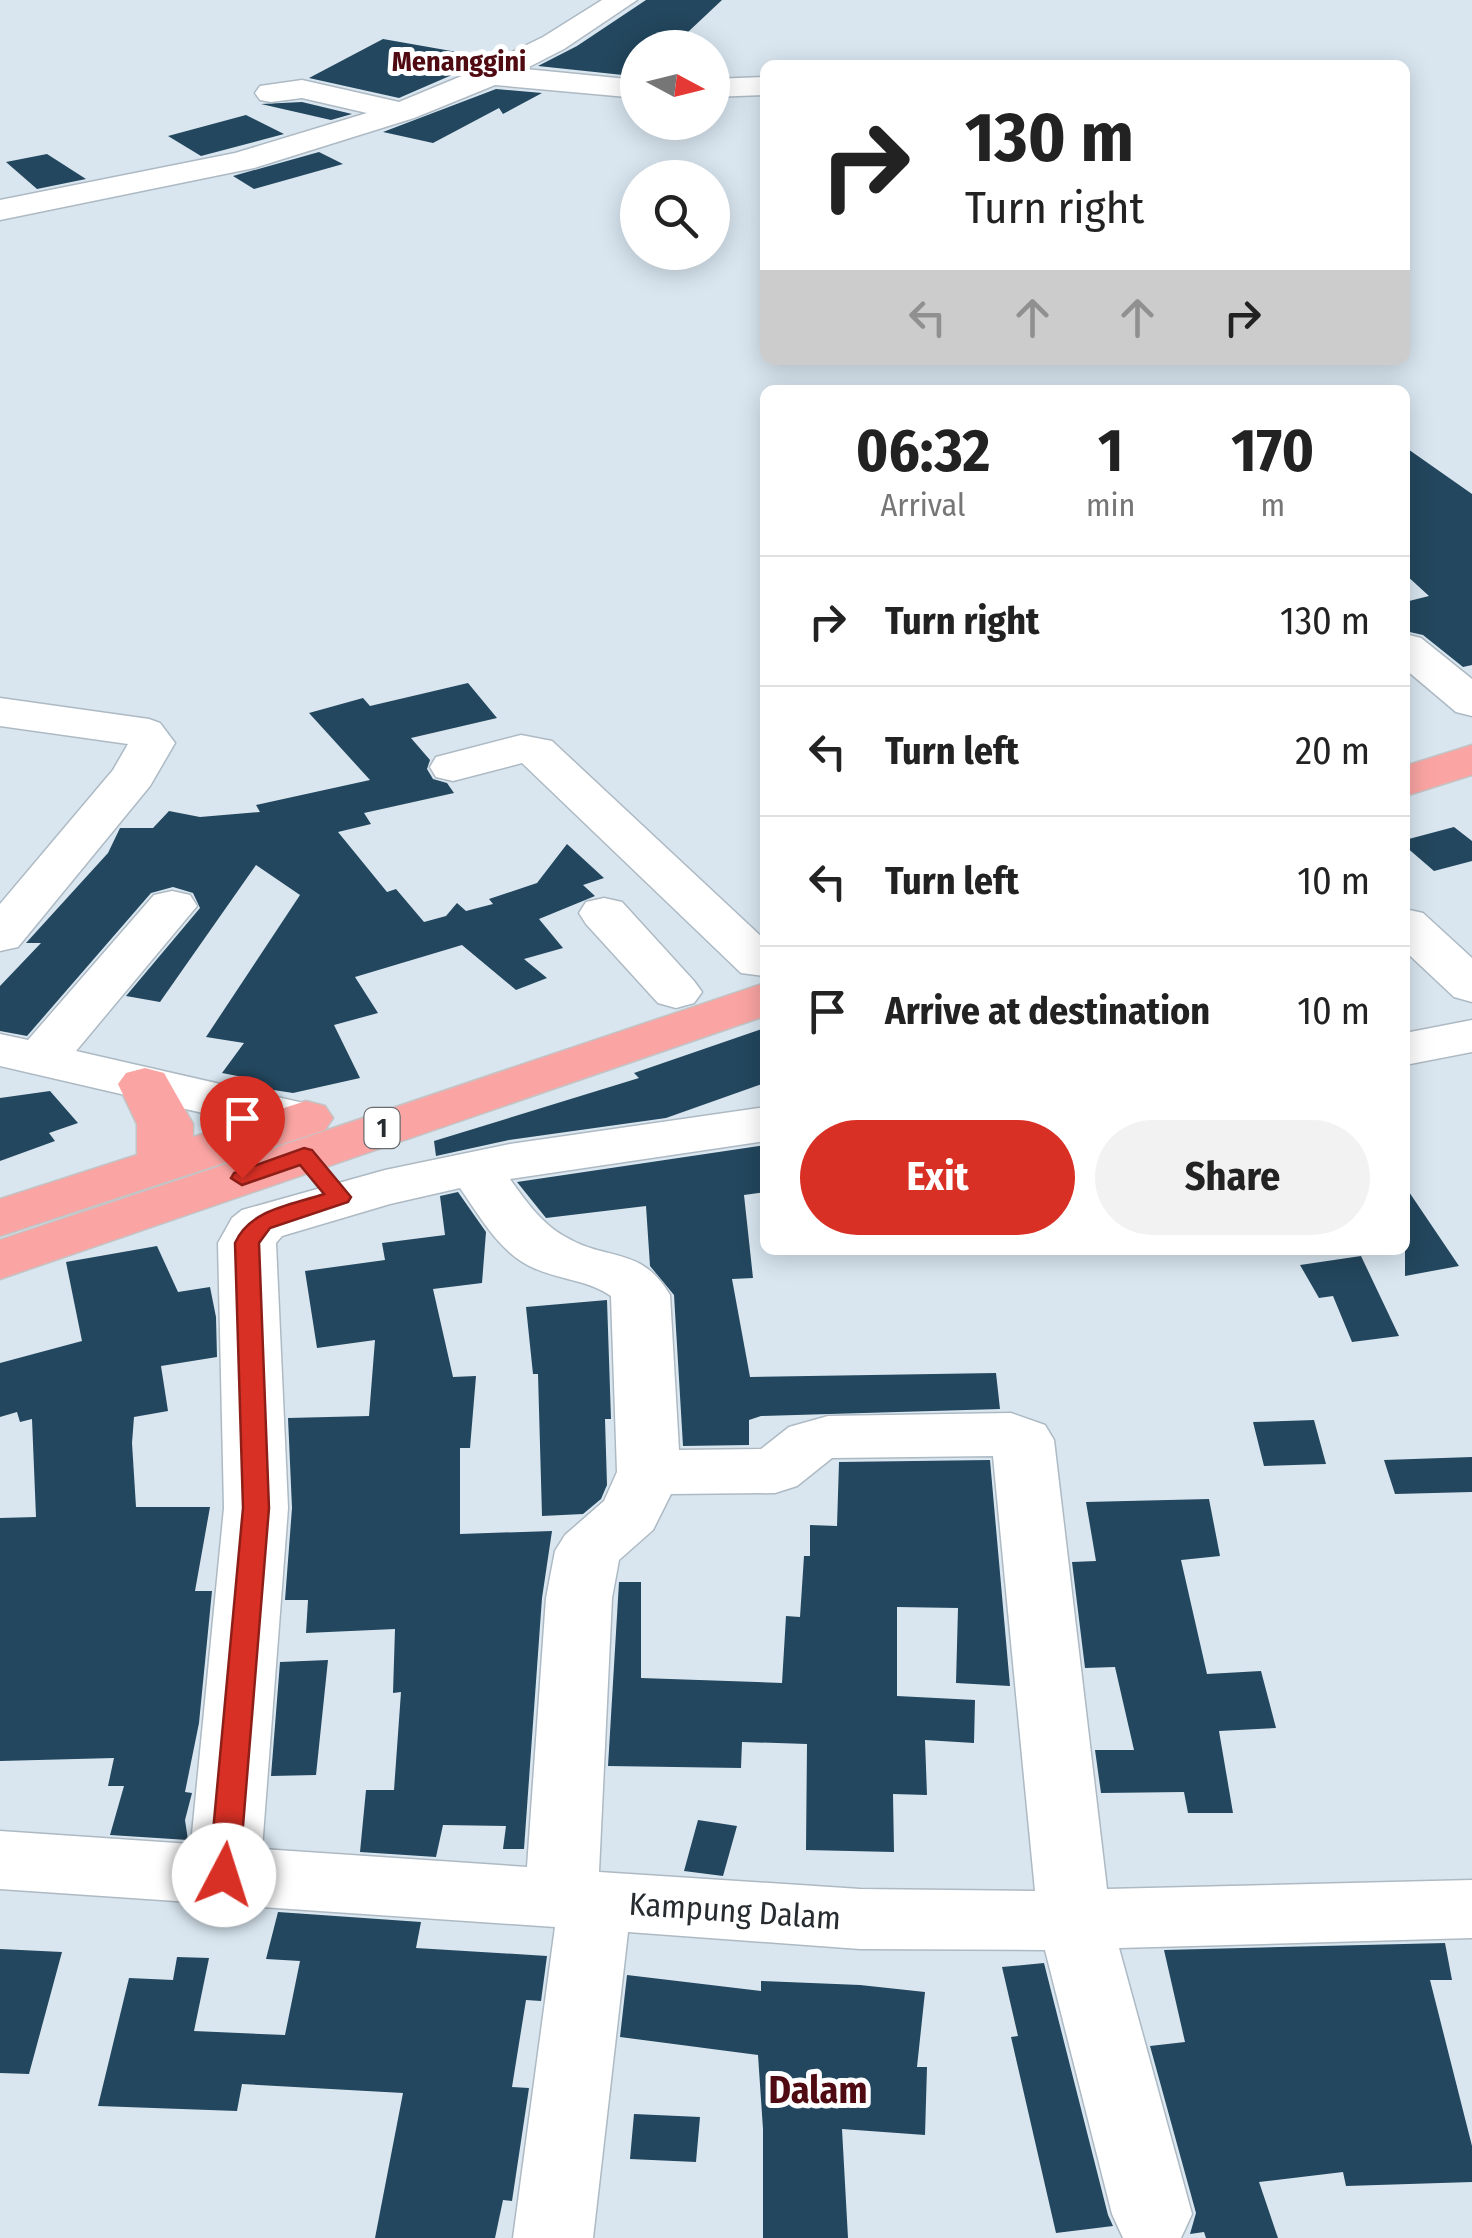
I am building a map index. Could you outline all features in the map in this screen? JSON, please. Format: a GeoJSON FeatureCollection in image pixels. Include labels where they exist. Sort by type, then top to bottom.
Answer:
{"type":"FeatureCollection","features":[{"type":"Feature","properties":{"kind":"highway"},"geometry":{"type":"LineString","coordinates":[[1410,743],[1472,723]]}},
{"type":"Feature","properties":{"kind":"highway"},"geometry":{"type":"LineString","coordinates":[[1410,780],[1472,759]]}},
{"type":"Feature","properties":{"kind":"highway","name":"1"},"geometry":{"type":"LineString","coordinates":[[0,1218],[165,1162],[315,1157],[676,992],[760,975]]}},
{"type":"Feature","properties":{"kind":"highway","name":"1"},"geometry":{"type":"LineString","coordinates":[[0,1260],[315,1157],[760,975]]}},
{"type":"Feature","properties":{"kind":"highway"},"geometry":{"type":"LineString","coordinates":[[146,1084],[165,1124],[165,1162]]}},
{"type":"Feature","properties":{"kind":"street"},"geometry":{"type":"LineString","coordinates":[[0,210],[174,178],[321,138],[489,75],[587,25],[622,0]]}},
{"type":"Feature","properties":{"kind":"street"},"geometry":{"type":"LineString","coordinates":[[489,75],[620,87]]}},
{"type":"Feature","properties":{"kind":"street"},"geometry":{"type":"LineString","coordinates":[[730,87],[760,86]]}},
{"type":"Feature","properties":{"kind":"street"},"geometry":{"type":"LineString","coordinates":[[271,93],[302,89],[398,111]]}},
{"type":"Feature","properties":{"kind":"street"},"geometry":{"type":"LineString","coordinates":[[1410,651],[1472,702]]}},
{"type":"Feature","properties":{"kind":"street"},"geometry":{"type":"LineString","coordinates":[[0,712],[133,729],[144,733],[152,743],[133,776],[0,936]]}},
{"type":"Feature","properties":{"kind":"street"},"geometry":{"type":"LineString","coordinates":[[452,766],[521,748],[536,751],[760,971]]}},
{"type":"Feature","properties":{"kind":"street"},"geometry":{"type":"LineString","coordinates":[[20,1055],[172,906]]}},
{"type":"Feature","properties":{"kind":"street"},"geometry":{"type":"LineString","coordinates":[[604,913],[676,992]]}},
{"type":"Feature","properties":{"kind":"street"},"geometry":{"type":"LineString","coordinates":[[1410,929],[1472,986]]}},
{"type":"Feature","properties":{"kind":"street"},"geometry":{"type":"LineString","coordinates":[[1410,1048],[1472,1036]]}},
{"type":"Feature","properties":{"kind":"street"},"geometry":{"type":"LineString","coordinates":[[20,1055],[146,1084],[315,1157],[475,1169],[760,1125]]}},
{"type":"Feature","properties":{"kind":"street"},"geometry":{"type":"LineString","coordinates":[[224,1875],[256,1508],[247,1243],[252,1231],[315,1157]]}},
{"type":"Feature","properties":{"kind":"street"},"geometry":{"type":"LineString","coordinates":[[475,1169],[524,1234],[542,1250],[628,1280],[638,1288],[649,1472],[630,1514],[593,1543],[580,1598],[578,1900],[553,2238]]}},
{"type":"Feature","properties":{"kind":"street"},"geometry":{"type":"LineString","coordinates":[[649,1472],[775,1470],[811,1442],[828,1437],[1011,1434],[1023,1440],[1074,1918],[1152,2214]]}},
{"type":"Feature","properties":{"kind":"street","name":"Kampung Dalam"},"geometry":{"type":"LineString","coordinates":[[0,1860],[860,1919],[968,1922],[1074,1918],[1470,1918]]}},
{"type":"Feature","properties":{"kind":"building"},"geometry":{"type":"Polygon","coordinates":[[[646,0],[722,0],[690,30],[620,30],[620,75],[538,66],[577,46],[646,0]]]}},
{"type":"Feature","properties":{"kind":"building"},"geometry":{"type":"Polygon","coordinates":[[[383,39],[491,58],[399,98],[309,78],[383,39]]]}},
{"type":"Feature","properties":{"kind":"building"},"geometry":{"type":"Polygon","coordinates":[[[496,89],[542,93],[503,114],[499,108],[433,143],[383,132],[496,89]]]}},
{"type":"Feature","properties":{"kind":"building"},"geometry":{"type":"Polygon","coordinates":[[[302,102],[352,114],[331,120],[261,104],[302,102]]]}},
{"type":"Feature","properties":{"kind":"building"},"geometry":{"type":"Polygon","coordinates":[[[246,115],[284,134],[201,156],[168,136],[246,115]]]}},
{"type":"Feature","properties":{"kind":"building"},"geometry":{"type":"Polygon","coordinates":[[[319,152],[343,164],[254,189],[233,176],[319,152]]]}},
{"type":"Feature","properties":{"kind":"building"},"geometry":{"type":"Polygon","coordinates":[[[47,154],[86,179],[37,189],[6,162],[47,154]]]}},
{"type":"Feature","properties":{"kind":"building"},"geometry":{"type":"Polygon","coordinates":[[[1410,451],[1472,494],[1472,665],[1463,667],[1423,635],[1410,632],[1410,601],[1429,596],[1410,579],[1410,451]]]}},
{"type":"Feature","properties":{"kind":"building"},"geometry":{"type":"Polygon","coordinates":[[[468,683],[497,718],[411,738],[430,760],[427,769],[433,779],[447,783],[454,793],[364,813],[371,824],[338,832],[387,892],[396,889],[424,922],[446,916],[457,903],[466,911],[493,904],[489,899],[537,883],[567,844],[604,878],[583,885],[595,896],[539,919],[563,948],[524,959],[547,978],[516,990],[462,945],[355,977],[378,1013],[334,1025],[360,1078],[293,1093],[248,1086],[253,1079],[222,1073],[244,1043],[206,1037],[300,895],[256,865],[160,1002],[126,996],[200,908],[193,893],[173,887],[151,893],[27,1036],[0,1031],[0,986],[41,943],[26,943],[108,853],[120,828],[153,828],[169,811],[200,817],[260,812],[256,805],[370,780],[309,713],[363,698],[370,706],[468,683]]]}},
{"type":"Feature","properties":{"kind":"building"},"geometry":{"type":"Polygon","coordinates":[[[1454,827],[1472,841],[1472,861],[1434,871],[1410,850],[1410,839],[1454,827]]]}},
{"type":"Feature","properties":{"kind":"building"},"geometry":{"type":"Polygon","coordinates":[[[760,1030],[760,1085],[666,1118],[509,1140],[436,1156],[434,1141],[639,1078],[634,1073],[760,1030]]]}},
{"type":"Feature","properties":{"kind":"building"},"geometry":{"type":"Polygon","coordinates":[[[50,1091],[78,1123],[49,1133],[55,1141],[0,1161],[0,1098],[50,1091]]]}},
{"type":"Feature","properties":{"kind":"building"},"geometry":{"type":"Polygon","coordinates":[[[760,1146],[760,1193],[744,1195],[753,1278],[732,1279],[750,1377],[996,1373],[1000,1409],[761,1416],[749,1420],[749,1445],[683,1446],[674,1295],[650,1266],[646,1206],[546,1218],[517,1182],[760,1146]]]}},
{"type":"Feature","properties":{"kind":"building"},"geometry":{"type":"Polygon","coordinates":[[[458,1192],[486,1232],[482,1283],[433,1289],[453,1377],[476,1376],[470,1448],[460,1448],[460,1534],[552,1531],[542,1598],[524,1849],[503,1849],[506,1826],[443,1825],[436,1857],[360,1852],[366,1790],[394,1790],[401,1692],[393,1693],[395,1629],[306,1633],[308,1600],[285,1600],[292,1508],[288,1418],[369,1416],[375,1340],[317,1348],[305,1271],[385,1260],[382,1243],[445,1235],[440,1196],[458,1192]]]}},
{"type":"Feature","properties":{"kind":"building"},"geometry":{"type":"Polygon","coordinates":[[[1410,1193],[1459,1266],[1405,1276],[1405,1255],[1410,1255],[1410,1193]]]}},
{"type":"Feature","properties":{"kind":"building"},"geometry":{"type":"Polygon","coordinates":[[[157,1246],[178,1292],[210,1287],[216,1317],[217,1357],[161,1366],[168,1411],[134,1417],[132,1443],[136,1507],[210,1507],[195,1591],[212,1591],[199,1723],[185,1792],[192,1793],[185,1820],[188,1840],[110,1835],[124,1786],[108,1786],[114,1758],[0,1761],[0,1518],[36,1517],[32,1419],[20,1422],[17,1412],[0,1417],[0,1363],[82,1341],[66,1262],[157,1246]]]}},
{"type":"Feature","properties":{"kind":"building"},"geometry":{"type":"Polygon","coordinates":[[[1361,1256],[1399,1336],[1352,1342],[1333,1296],[1319,1298],[1300,1265],[1361,1256]]]}},
{"type":"Feature","properties":{"kind":"building"},"geometry":{"type":"Polygon","coordinates":[[[607,1300],[611,1419],[605,1419],[607,1485],[601,1499],[583,1514],[542,1516],[538,1374],[533,1374],[526,1307],[607,1300]]]}},
{"type":"Feature","properties":{"kind":"building"},"geometry":{"type":"Polygon","coordinates":[[[1314,1420],[1326,1464],[1264,1466],[1253,1422],[1314,1420]]]}},
{"type":"Feature","properties":{"kind":"building"},"geometry":{"type":"Polygon","coordinates":[[[1472,1457],[1472,1492],[1395,1494],[1384,1460],[1472,1457]]]}},
{"type":"Feature","properties":{"kind":"building"},"geometry":{"type":"Polygon","coordinates":[[[990,1460],[1010,1686],[956,1683],[958,1608],[897,1607],[897,1696],[975,1700],[974,1743],[925,1740],[927,1795],[893,1794],[894,1852],[806,1850],[807,1744],[742,1742],[741,1768],[608,1766],[619,1582],[641,1582],[641,1678],[782,1683],[786,1616],[800,1617],[804,1556],[810,1556],[810,1525],[837,1526],[839,1462],[990,1460]]]}},
{"type":"Feature","properties":{"kind":"building"},"geometry":{"type":"Polygon","coordinates":[[[1209,1499],[1220,1556],[1181,1560],[1207,1674],[1261,1671],[1276,1728],[1219,1731],[1233,1813],[1188,1813],[1184,1792],[1101,1793],[1095,1750],[1134,1750],[1115,1667],[1085,1668],[1072,1562],[1096,1561],[1086,1502],[1209,1499]]]}},
{"type":"Feature","properties":{"kind":"building"},"geometry":{"type":"Polygon","coordinates":[[[328,1660],[316,1775],[271,1776],[280,1662],[328,1660]]]}},
{"type":"Feature","properties":{"kind":"building"},"geometry":{"type":"Polygon","coordinates":[[[698,1820],[737,1826],[723,1876],[684,1871],[698,1820]]]}},
{"type":"Feature","properties":{"kind":"building"},"geometry":{"type":"Polygon","coordinates":[[[278,1912],[421,1922],[416,1948],[547,1956],[541,2001],[526,2000],[512,2087],[529,2088],[512,2201],[503,2200],[495,2238],[375,2238],[403,2093],[242,2084],[237,2111],[98,2106],[129,1978],[173,1980],[177,1957],[209,1958],[194,2031],[285,2035],[300,1961],[266,1959],[278,1912]]]}},
{"type":"Feature","properties":{"kind":"building"},"geometry":{"type":"Polygon","coordinates":[[[1445,1943],[1452,1980],[1430,1980],[1472,2146],[1472,2182],[1346,2186],[1343,2172],[1259,2182],[1278,2238],[1206,2238],[1204,2232],[1190,2234],[1196,2213],[1150,2046],[1185,2042],[1164,1950],[1445,1943]]]}},
{"type":"Feature","properties":{"kind":"building"},"geometry":{"type":"Polygon","coordinates":[[[0,1949],[62,1952],[29,2074],[0,2073],[0,1949]]]}},
{"type":"Feature","properties":{"kind":"building"},"geometry":{"type":"Polygon","coordinates":[[[1044,1963],[1113,2226],[1056,2233],[1011,2037],[1018,2036],[1002,1967],[1044,1963]]]}},
{"type":"Feature","properties":{"kind":"building"},"geometry":{"type":"Polygon","coordinates":[[[627,1975],[761,1991],[761,1981],[925,1992],[917,2067],[927,2067],[925,2135],[842,2129],[848,2238],[763,2238],[758,2055],[620,2037],[627,1975]]]}},
{"type":"Feature","properties":{"kind":"building"},"geometry":{"type":"Polygon","coordinates":[[[634,2114],[700,2117],[696,2162],[630,2159],[634,2114]]]}},
{"type":"Feature","properties":{"kind":"district","name":"Menanggini"},"geometry":{"type":"Point","coordinates":[459,61]}},
{"type":"Feature","properties":{"kind":"district","name":"Dalam"},"geometry":{"type":"Point","coordinates":[818,2090]}},
{"type":"Feature","properties":{"kind":"route"},"geometry":{"type":"LineString","coordinates":[[224,1875],[256,1508],[248,1236],[262,1223],[339,1197],[304,1155],[242,1178]]}}]}
